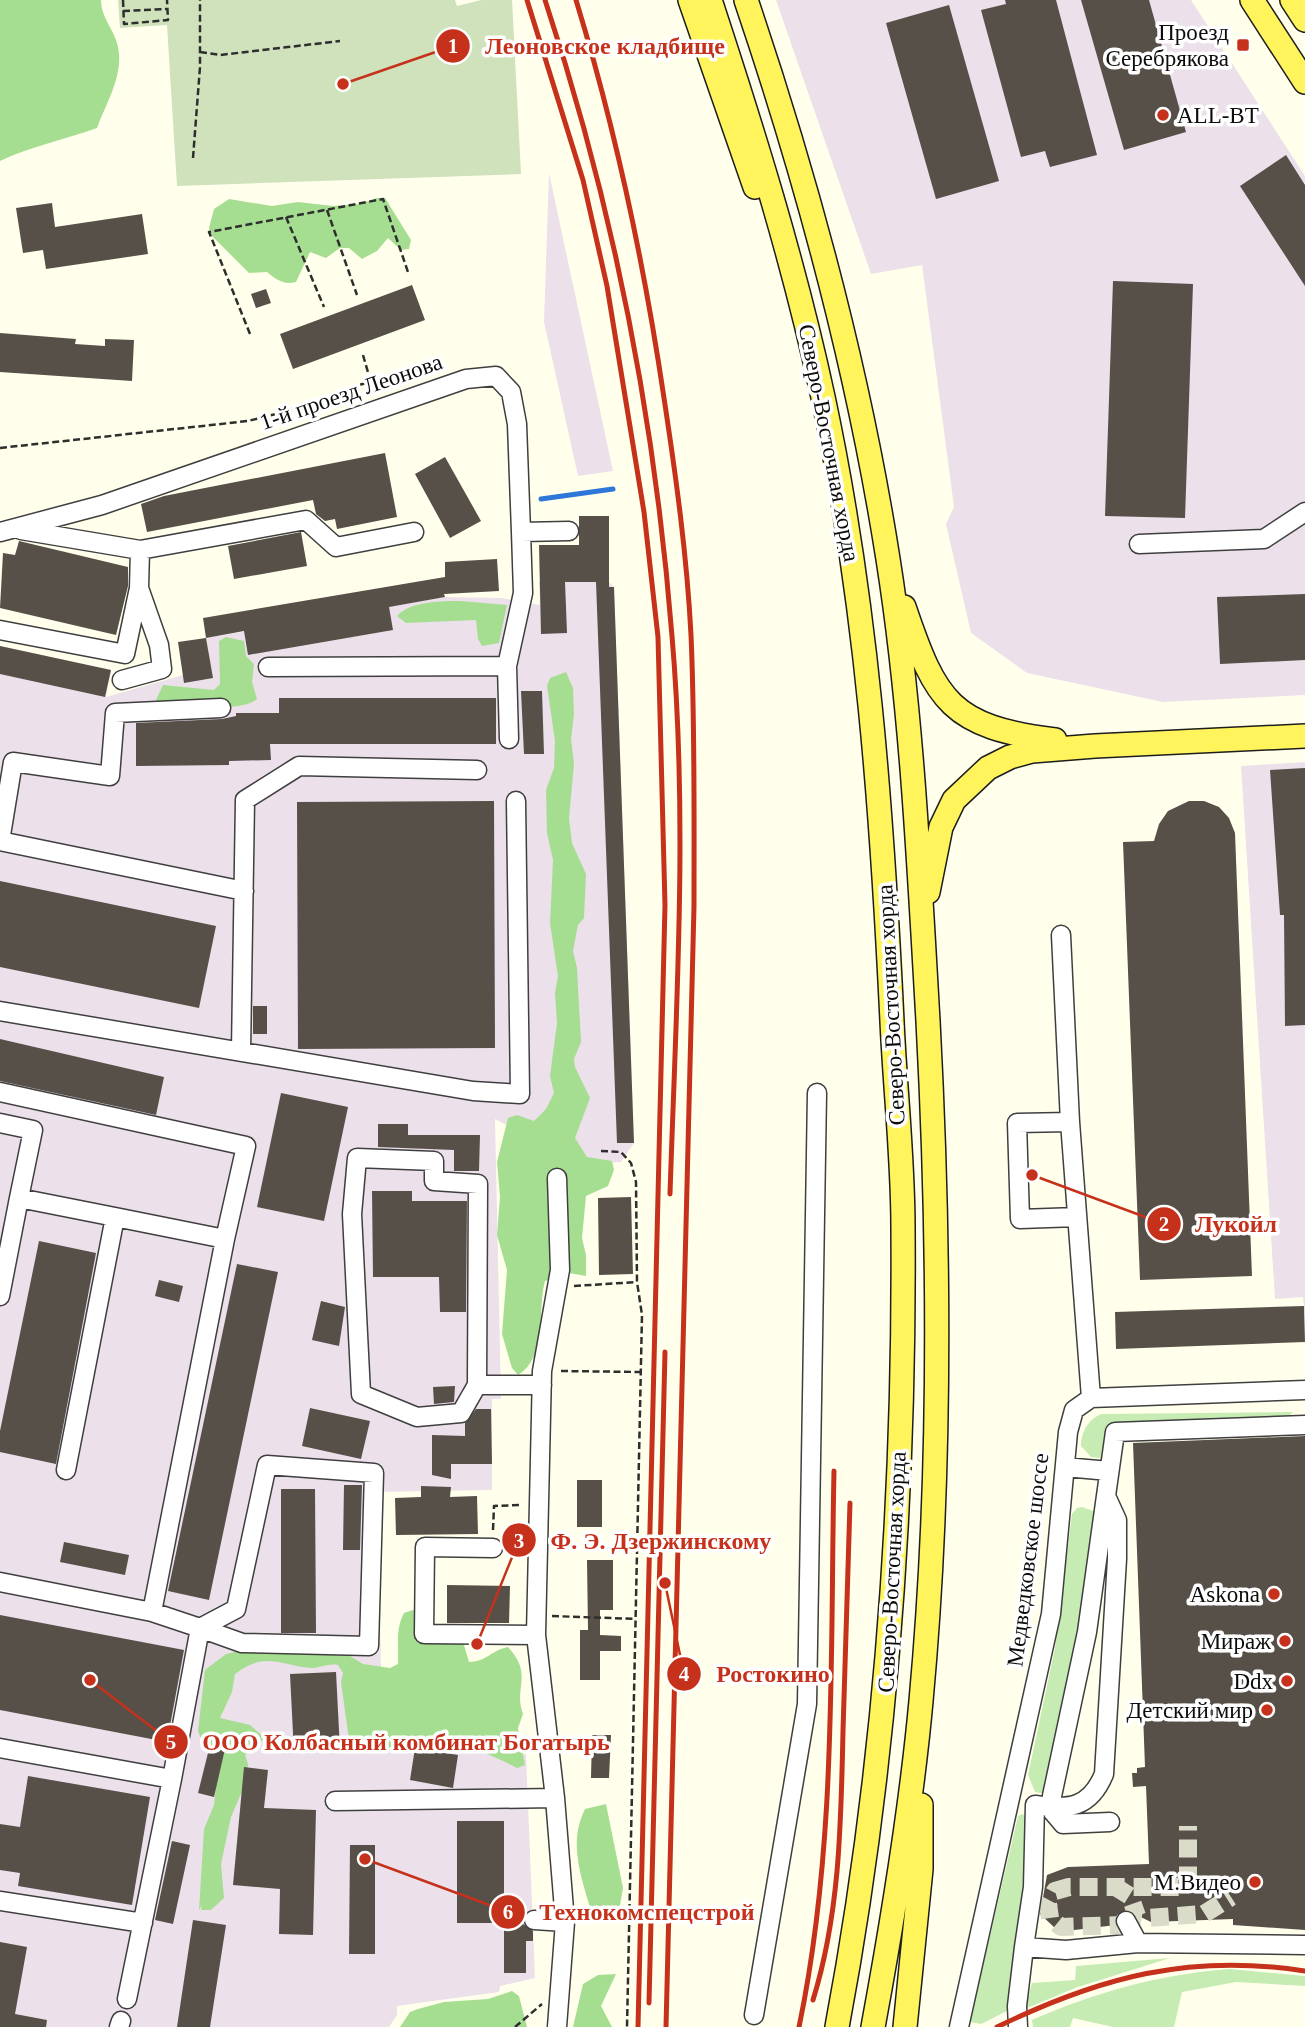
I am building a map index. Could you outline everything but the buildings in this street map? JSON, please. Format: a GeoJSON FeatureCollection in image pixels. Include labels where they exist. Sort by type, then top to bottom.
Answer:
{"type":"FeatureCollection","features":[{"type":"Feature","properties":{"kind":"main road"},"geometry":{"type":"LineString","coordinates":[[690,0],[810,342]]}},
{"type":"Feature","properties":{"kind":"main road","name":"Северо-Восточная хорда"},"geometry":{"type":"LineString","coordinates":[[710,0],[756,142],[810,342],[853,561],[873,712],[903,1223],[899,1479],[885,1702],[864,1880],[837,2027]]}},
{"type":"Feature","properties":{"kind":"main road","name":"Северо-Восточная хорда"},"geometry":{"type":"LineString","coordinates":[[746,0],[786,118],[831,276],[863,415],[888,561],[907,710],[922,920],[936,1175],[934,1480],[920,1703],[899,1881],[873,2027]]}},
{"type":"Feature","properties":{"kind":"main road"},"geometry":{"type":"LineString","coordinates":[[1252,0],[1305,82]]}},
{"type":"Feature","properties":{"kind":"main road"},"geometry":{"type":"LineString","coordinates":[[1292,0],[1305,20]]}},
{"type":"Feature","properties":{"kind":"main road"},"geometry":{"type":"LineString","coordinates":[[888,561],[923,664],[940,692],[959,711],[981,724],[1008,733],[1095,746]]}},
{"type":"Feature","properties":{"kind":"main road"},"geometry":{"type":"LineString","coordinates":[[922,920],[941,827],[954,800],[988,768],[1010,757],[1032,751],[1095,746],[1305,736]]}},
{"type":"Feature","properties":{"kind":"main road"},"geometry":{"type":"LineString","coordinates":[[905,2027],[921,1869],[920,1703]]}},
{"type":"Feature","properties":{"kind":"street","name":"1-й проезд Леонова"},"geometry":{"type":"LineString","coordinates":[[8,530],[102,505],[466,379],[496,376],[511,392],[517,424],[521,532],[523,593],[507,666],[509,739]]}},
{"type":"Feature","properties":{"kind":"street"},"geometry":{"type":"LineString","coordinates":[[1139,544],[1264,539],[1305,512]]}},
{"type":"Feature","properties":{"kind":"street"},"geometry":{"type":"LineString","coordinates":[[8,530],[140,550],[306,520],[336,547],[414,532]]}},
{"type":"Feature","properties":{"kind":"street"},"geometry":{"type":"LineString","coordinates":[[521,532],[569,531]]}},
{"type":"Feature","properties":{"kind":"street"},"geometry":{"type":"LineString","coordinates":[[0,630],[125,654],[139,588],[140,550]]}},
{"type":"Feature","properties":{"kind":"street"},"geometry":{"type":"LineString","coordinates":[[122,680],[162,668],[159,645],[139,588]]}},
{"type":"Feature","properties":{"kind":"street"},"geometry":{"type":"LineString","coordinates":[[268,667],[507,666]]}},
{"type":"Feature","properties":{"kind":"street"},"geometry":{"type":"LineString","coordinates":[[221,708],[115,713],[110,776],[13,762],[0,841],[244,891]]}},
{"type":"Feature","properties":{"kind":"street"},"geometry":{"type":"LineString","coordinates":[[241,1051],[246,800],[299,766],[477,770]]}},
{"type":"Feature","properties":{"kind":"street"},"geometry":{"type":"LineString","coordinates":[[0,1011],[473,1091],[520,1094],[516,801]]}},
{"type":"Feature","properties":{"kind":"street"},"geometry":{"type":"LineString","coordinates":[[1061,935],[1070,1122],[1091,1398],[1305,1390]]}},
{"type":"Feature","properties":{"kind":"street"},"geometry":{"type":"LineString","coordinates":[[0,1092],[246,1146],[225,1239],[152,1612]]}},
{"type":"Feature","properties":{"kind":"street"},"geometry":{"type":"LineString","coordinates":[[754,2015],[807,1704],[817,1093]]}},
{"type":"Feature","properties":{"kind":"street"},"geometry":{"type":"LineString","coordinates":[[1070,1122],[1017,1123],[1020,1219],[1077,1217]]}},
{"type":"Feature","properties":{"kind":"street"},"geometry":{"type":"LineString","coordinates":[[0,1123],[33,1130],[0,1296]]}},
{"type":"Feature","properties":{"kind":"street"},"geometry":{"type":"LineString","coordinates":[[357,1158],[435,1160],[433,1181],[478,1184],[477,1385],[461,1413],[416,1417],[362,1394],[352,1214],[357,1158]]}},
{"type":"Feature","properties":{"kind":"street"},"geometry":{"type":"LineString","coordinates":[[557,1178],[560,1270],[542,1385],[536,1635],[555,1798],[565,1922],[557,2027]]}},
{"type":"Feature","properties":{"kind":"street"},"geometry":{"type":"LineString","coordinates":[[19,1198],[225,1239]]}},
{"type":"Feature","properties":{"kind":"street"},"geometry":{"type":"LineString","coordinates":[[66,1470],[115,1217]]}},
{"type":"Feature","properties":{"kind":"street"},"geometry":{"type":"LineString","coordinates":[[477,1385],[542,1385]]}},
{"type":"Feature","properties":{"kind":"street","name":"Медведковское шоссе"},"geometry":{"type":"LineString","coordinates":[[959,2027],[1051,1614],[1070,1420],[1082,1402],[1091,1398]]}},
{"type":"Feature","properties":{"kind":"street"},"geometry":{"type":"LineString","coordinates":[[1110,1822],[1063,1824],[1052,1811],[1052,1796],[1087,1632],[1115,1432],[1305,1425]]}},
{"type":"Feature","properties":{"kind":"street"},"geometry":{"type":"LineString","coordinates":[[0,1582],[152,1612],[242,1643],[369,1646],[373,1473],[267,1465],[236,1609],[200,1628]]}},
{"type":"Feature","properties":{"kind":"street"},"geometry":{"type":"LineString","coordinates":[[1065,1467],[1109,1471]]}},
{"type":"Feature","properties":{"kind":"street"},"geometry":{"type":"LineString","coordinates":[[1018,2027],[1017,2006],[1024,1947],[1037,1884],[1035,1805],[1063,1808],[1084,1802],[1097,1790],[1104,1774],[1117,1546],[1117,1520],[1106,1496]]}},
{"type":"Feature","properties":{"kind":"street"},"geometry":{"type":"LineString","coordinates":[[493,1548],[425,1547],[424,1634],[536,1635]]}},
{"type":"Feature","properties":{"kind":"street"},"geometry":{"type":"LineString","coordinates":[[127,1999],[200,1628]]}},
{"type":"Feature","properties":{"kind":"street"},"geometry":{"type":"LineString","coordinates":[[0,1748],[172,1779]]}},
{"type":"Feature","properties":{"kind":"street"},"geometry":{"type":"LineString","coordinates":[[335,1801],[555,1798]]}},
{"type":"Feature","properties":{"kind":"street"},"geometry":{"type":"LineString","coordinates":[[0,1901],[143,1923]]}},
{"type":"Feature","properties":{"kind":"street"},"geometry":{"type":"LineString","coordinates":[[534,1920],[565,1922]]}},
{"type":"Feature","properties":{"kind":"street"},"geometry":{"type":"LineString","coordinates":[[1126,1922],[1138,1943]]}},
{"type":"Feature","properties":{"kind":"street"},"geometry":{"type":"LineString","coordinates":[[1024,1947],[1066,1950],[1138,1943],[1305,1945]]}},
{"type":"Feature","properties":{"kind":"path"},"geometry":{"type":"LineString","coordinates":[[123,0],[124,24],[167,20],[167,0]]}},
{"type":"Feature","properties":{"kind":"path"},"geometry":{"type":"LineString","coordinates":[[193,158],[200,52],[200,0]]}},
{"type":"Feature","properties":{"kind":"path"},"geometry":{"type":"LineString","coordinates":[[123,11],[167,9]]}},
{"type":"Feature","properties":{"kind":"path"},"geometry":{"type":"LineString","coordinates":[[200,52],[220,55],[340,41]]}},
{"type":"Feature","properties":{"kind":"path"},"geometry":{"type":"LineString","coordinates":[[250,334],[209,232],[383,199],[409,275]]}},
{"type":"Feature","properties":{"kind":"path"},"geometry":{"type":"LineString","coordinates":[[327,209],[357,295]]}},
{"type":"Feature","properties":{"kind":"path"},"geometry":{"type":"LineString","coordinates":[[286,217],[324,307]]}},
{"type":"Feature","properties":{"kind":"path"},"geometry":{"type":"LineString","coordinates":[[363,355],[378,410]]}},
{"type":"Feature","properties":{"kind":"path"},"geometry":{"type":"LineString","coordinates":[[0,448],[248,421],[371,382]]}},
{"type":"Feature","properties":{"kind":"path"},"geometry":{"type":"LineString","coordinates":[[601,1151],[621,1152],[631,1163],[637,1282],[642,1315],[627,2027]]}},
{"type":"Feature","properties":{"kind":"path"},"geometry":{"type":"LineString","coordinates":[[557,1287],[637,1282]]}},
{"type":"Feature","properties":{"kind":"path"},"geometry":{"type":"LineString","coordinates":[[571,1371],[641,1372]]}},
{"type":"Feature","properties":{"kind":"path"},"geometry":{"type":"LineString","coordinates":[[493,1548],[494,1506],[510,1505]]}},
{"type":"Feature","properties":{"kind":"path"},"geometry":{"type":"LineString","coordinates":[[574,1617],[636,1619]]}},
{"type":"Feature","properties":{"kind":"path"},"geometry":{"type":"LineString","coordinates":[[515,2027],[560,1989]]}},
{"type":"Feature","properties":{"kind":"shaded area"},"geometry":{"type":"Polygon","coordinates":[[[776,0],[1191,0],[1305,176],[1305,695],[1163,702],[1027,673],[971,633],[946,524],[954,507],[922,265],[871,274],[776,0]]]}},
{"type":"Feature","properties":{"kind":"shaded area"},"geometry":{"type":"Polygon","coordinates":[[[549,173],[613,471],[578,476],[544,322],[549,173]]]}},
{"type":"Feature","properties":{"kind":"shaded area"},"geometry":{"type":"Polygon","coordinates":[[[539,582],[609,582],[614,587],[634,1143],[621,1162],[583,1164],[495,1119],[501,1399],[492,1399],[492,1490],[378,1492],[381,1671],[515,1755],[526,1754],[535,1978],[500,1986],[499,1992],[397,2006],[397,2015],[389,2027],[0,2027],[0,646],[111,670],[106,697],[183,675],[212,678],[206,638],[445,597],[501,598],[540,605],[539,582]]]}},
{"type":"Feature","properties":{"kind":"shaded area"},"geometry":{"type":"Polygon","coordinates":[[[1305,762],[1305,1315],[1303,1297],[1275,1299],[1241,766],[1305,762]]]}},
{"type":"Feature","properties":{"kind":"green space"},"geometry":{"type":"Polygon","coordinates":[[[0,0],[101,0],[104,16],[116,40],[119,63],[114,85],[97,128],[0,161],[0,0]]]}},
{"type":"Feature","properties":{"kind":"green space"},"geometry":{"type":"Polygon","coordinates":[[[118,0],[455,0],[457,6],[481,0],[512,0],[521,174],[177,186],[167,25],[120,28],[118,0]]]}},
{"type":"Feature","properties":{"kind":"green space"},"geometry":{"type":"Polygon","coordinates":[[[385,198],[411,240],[409,249],[401,250],[388,238],[377,251],[362,259],[349,248],[340,248],[326,258],[310,252],[296,282],[280,281],[267,272],[249,273],[212,236],[209,228],[214,209],[229,199],[272,206],[298,202],[333,206],[360,204],[385,198]]]}},
{"type":"Feature","properties":{"kind":"green space"},"geometry":{"type":"Polygon","coordinates":[[[460,601],[507,605],[499,643],[482,646],[478,639],[476,620],[406,623],[397,616],[418,605],[460,601]]]}},
{"type":"Feature","properties":{"kind":"green space"},"geometry":{"type":"Polygon","coordinates":[[[226,637],[244,641],[246,656],[254,664],[252,682],[257,699],[239,706],[212,708],[162,706],[156,700],[163,685],[214,690],[220,684],[219,641],[226,637]]]}},
{"type":"Feature","properties":{"kind":"green space"},"geometry":{"type":"Polygon","coordinates":[[[566,672],[573,688],[574,714],[571,739],[574,764],[569,818],[572,843],[586,874],[584,918],[578,925],[573,951],[577,968],[581,1042],[574,1059],[575,1067],[590,1098],[575,1138],[587,1157],[612,1161],[614,1170],[608,1186],[586,1196],[582,1238],[586,1255],[586,1276],[569,1273],[545,1281],[538,1345],[534,1357],[518,1375],[512,1368],[502,1334],[507,1270],[497,1235],[500,1197],[497,1162],[508,1118],[517,1115],[534,1121],[546,1109],[554,1093],[550,1076],[557,1023],[555,993],[558,976],[550,923],[553,860],[547,833],[546,790],[554,768],[555,741],[547,686],[550,678],[566,672]]]}},
{"type":"Feature","properties":{"kind":"green space"},"geometry":{"type":"Polygon","coordinates":[[[1293,1412],[1287,1418],[1107,1425],[1101,1458],[1091,1457],[1081,1446],[1087,1426],[1102,1414],[1293,1412]]]}},
{"type":"Feature","properties":{"kind":"green space"},"geometry":{"type":"Polygon","coordinates":[[[1082,1507],[1099,1513],[1046,1794],[1035,1792],[1028,1775],[1055,1648],[1072,1514],[1082,1507]]]}},
{"type":"Feature","properties":{"kind":"green space"},"geometry":{"type":"Polygon","coordinates":[[[413,1610],[464,1645],[469,1662],[508,1647],[516,1657],[522,1674],[520,1696],[523,1714],[518,1728],[525,1765],[517,1768],[469,1747],[431,1737],[409,1737],[381,1752],[372,1752],[349,1740],[341,1682],[343,1673],[338,1665],[311,1668],[264,1661],[246,1667],[235,1674],[232,1692],[220,1718],[250,1725],[265,1738],[245,1755],[248,1764],[246,1782],[231,1817],[221,1864],[224,1898],[211,1910],[201,1910],[202,1905],[199,1910],[204,1829],[214,1805],[216,1785],[211,1753],[204,1747],[198,1731],[205,1670],[226,1654],[252,1648],[340,1650],[363,1664],[390,1668],[398,1664],[398,1632],[401,1619],[404,1613],[413,1610]]]}},
{"type":"Feature","properties":{"kind":"green space"},"geometry":{"type":"Polygon","coordinates":[[[606,1804],[623,1888],[620,1905],[607,1917],[591,1911],[580,1872],[577,1847],[577,1834],[585,1809],[606,1804]]]}},
{"type":"Feature","properties":{"kind":"green space"},"geometry":{"type":"Polygon","coordinates":[[[1022,1814],[1028,1817],[1025,1890],[1007,2011],[981,2024],[970,2022],[1018,1816],[1022,1814]]]}},
{"type":"Feature","properties":{"kind":"green space"},"geometry":{"type":"Polygon","coordinates":[[[1170,1958],[1075,1988],[1025,2009],[1032,1983],[1075,1980],[1076,1966],[1170,1958]]]}},
{"type":"Feature","properties":{"kind":"green space"},"geometry":{"type":"Polygon","coordinates":[[[1230,1969],[1305,1976],[1305,1986],[1236,1982],[1182,1992],[1174,2027],[1113,2027],[1073,2018],[1070,2027],[1033,2027],[1032,2020],[1104,1993],[1179,1975],[1230,1969]]]}},
{"type":"Feature","properties":{"kind":"green space"},"geometry":{"type":"Polygon","coordinates":[[[616,1974],[601,2006],[612,2027],[573,2027],[583,1984],[598,1975],[616,1974]]]}},
{"type":"Feature","properties":{"kind":"green space"},"geometry":{"type":"Polygon","coordinates":[[[512,1991],[519,1996],[527,2027],[400,2027],[410,2012],[418,2009],[444,2002],[488,1999],[512,1991]]]}},
{"type":"Feature","properties":{"kind":"waterway"},"geometry":{"type":"LineString","coordinates":[[541,499],[613,489]]}},
{"type":"Feature","properties":{"kind":"tunnel"},"geometry":{"type":"LineString","coordinates":[[1126,1921],[1122,1925],[1061,1927],[1050,1918],[1048,1904],[1055,1891],[1069,1887],[1184,1887],[1188,1880],[1188,1826]]}},
{"type":"Feature","properties":{"kind":"tunnel"},"geometry":{"type":"LineString","coordinates":[[1114,1886],[1130,1896],[1137,1916],[1148,1918],[1204,1914],[1231,1897]]}},
{"type":"Feature","properties":{"kind":"railway"},"geometry":{"type":"LineString","coordinates":[[527,0],[583,180],[607,286],[644,512],[658,637],[665,905],[638,2027]]}},
{"type":"Feature","properties":{"kind":"railway"},"geometry":{"type":"LineString","coordinates":[[545,0],[569,77],[611,234],[642,394],[664,555],[677,706],[680,845],[670,1194]]}},
{"type":"Feature","properties":{"kind":"railway"},"geometry":{"type":"LineString","coordinates":[[576,0],[628,198],[647,297],[677,487],[691,635],[694,906],[666,2027]]}},
{"type":"Feature","properties":{"kind":"railway"},"geometry":{"type":"LineString","coordinates":[[649,2003],[665,1352]]}},
{"type":"Feature","properties":{"kind":"railway"},"geometry":{"type":"LineString","coordinates":[[799,2027],[811,1958],[826,1820],[834,1471]]}},
{"type":"Feature","properties":{"kind":"railway"},"geometry":{"type":"LineString","coordinates":[[813,2000],[829,1934],[837,1867],[850,1503]]}},
{"type":"Feature","properties":{"kind":"railway"},"geometry":{"type":"LineString","coordinates":[[997,2027],[1072,1995],[1146,1974],[1223,1965],[1305,1971]]}},
{"type":"Feature","properties":{"kind":"place","name":"Проезд Серебрякова"},"geometry":{"type":"Point","coordinates":[1243,45]}},
{"type":"Feature","properties":{"kind":"place","name":"Леоновское кладбище"},"geometry":{"type":"Point","coordinates":[343,84]}},
{"type":"Feature","properties":{"kind":"place","name":"ALL-BT"},"geometry":{"type":"Point","coordinates":[1163,115]}},
{"type":"Feature","properties":{"kind":"place","name":"Лукойл"},"geometry":{"type":"Point","coordinates":[1032,1175]}},
{"type":"Feature","properties":{"kind":"place","name":"Ростокино"},"geometry":{"type":"Point","coordinates":[665,1583]}},
{"type":"Feature","properties":{"kind":"place","name":"Askona"},"geometry":{"type":"Point","coordinates":[1274,1594]}},
{"type":"Feature","properties":{"kind":"place","name":"Мираж"},"geometry":{"type":"Point","coordinates":[1285,1641]}},
{"type":"Feature","properties":{"kind":"place","name":"Ф. Э. Дзержинскому"},"geometry":{"type":"Point","coordinates":[477,1644]}},
{"type":"Feature","properties":{"kind":"place","name":"ООО Колбасный комбинат Богатырь"},"geometry":{"type":"Point","coordinates":[90,1680]}},
{"type":"Feature","properties":{"kind":"place","name":"Ddx"},"geometry":{"type":"Point","coordinates":[1287,1681]}},
{"type":"Feature","properties":{"kind":"place","name":"Детский мир"},"geometry":{"type":"Point","coordinates":[1267,1710]}},
{"type":"Feature","properties":{"kind":"place","name":"Технокомспецстрой"},"geometry":{"type":"Point","coordinates":[365,1859]}},
{"type":"Feature","properties":{"kind":"place","name":"M.Видео"},"geometry":{"type":"Point","coordinates":[1255,1882]}}]}
